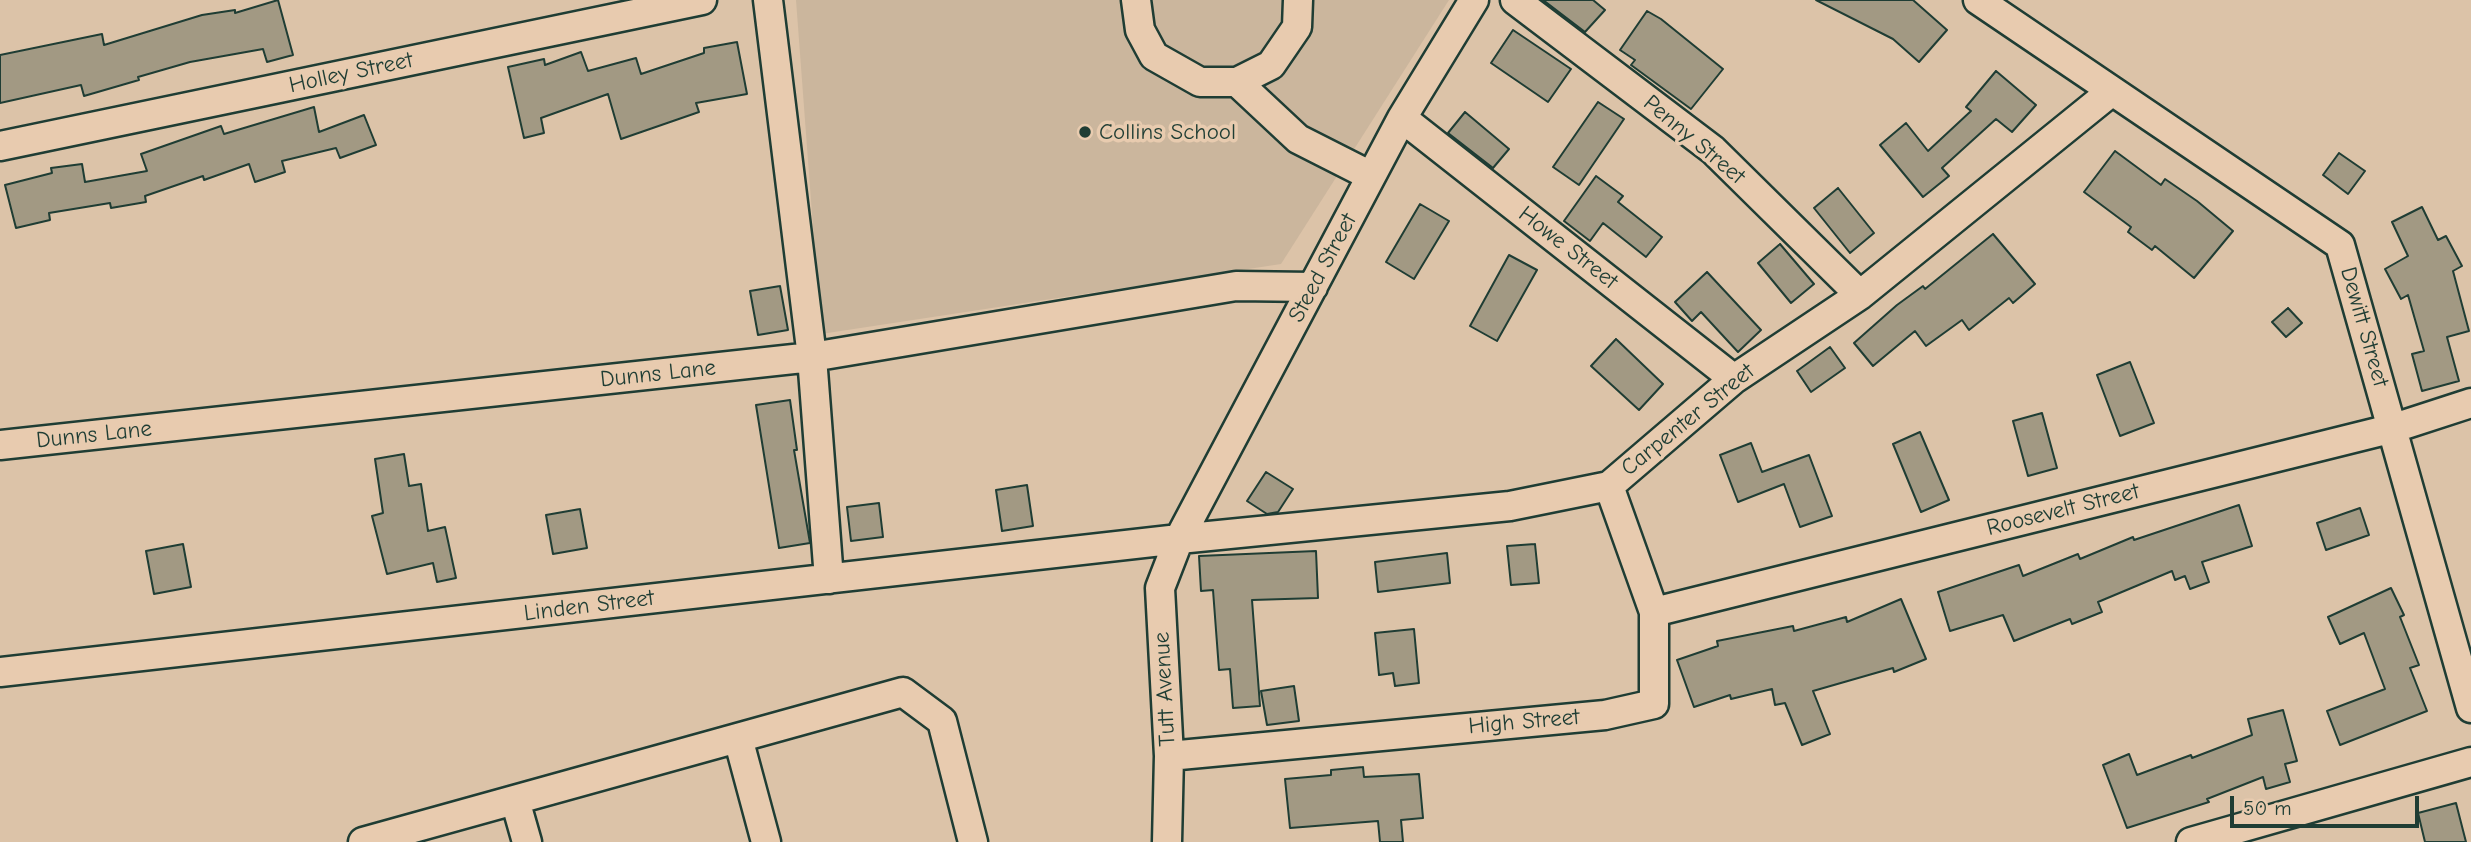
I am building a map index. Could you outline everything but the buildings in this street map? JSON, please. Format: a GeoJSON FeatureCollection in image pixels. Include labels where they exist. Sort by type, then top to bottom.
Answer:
{"type":"FeatureCollection","features":[{"type":"Feature","properties":{"kind":"street","name":"Holley Street"},"geometry":{"type":"LineString","coordinates":[[0,146],[702,0]]}},
{"type":"Feature","properties":{"kind":"street"},"geometry":{"type":"LineString","coordinates":[[768,0],[812,357],[829,579]]}},
{"type":"Feature","properties":{"kind":"street"},"geometry":{"type":"LineString","coordinates":[[1136,0],[1140,30],[1154,55],[1200,82],[1237,82],[1271,65],[1297,26],[1298,0]]}},
{"type":"Feature","properties":{"kind":"street","name":"Steed Street"},"geometry":{"type":"LineString","coordinates":[[1179,539],[1402,118],[1474,0]]}},
{"type":"Feature","properties":{"kind":"street","name":"Penny Street"},"geometry":{"type":"LineString","coordinates":[[1515,0],[1713,150],[1860,295]]}},
{"type":"Feature","properties":{"kind":"street","name":"Dewitt Street"},"geometry":{"type":"LineString","coordinates":[[1978,0],[2340,245],[2394,428],[2471,708]]}},
{"type":"Feature","properties":{"kind":"street"},"geometry":{"type":"LineString","coordinates":[[1237,82],[1298,139],[1371,176]]}},
{"type":"Feature","properties":{"kind":"street","name":"Carpenter Street"},"geometry":{"type":"LineString","coordinates":[[1179,539],[1510,506],[1609,486],[1734,379],[1860,295],[2112,91]]}},
{"type":"Feature","properties":{"kind":"street","name":"Howe Street"},"geometry":{"type":"LineString","coordinates":[[1402,118],[1734,379]]}},
{"type":"Feature","properties":{"kind":"street","name":"Dunns Lane"},"geometry":{"type":"LineString","coordinates":[[0,445],[812,357],[1236,286],[1313,287]]}},
{"type":"Feature","properties":{"kind":"street","name":"Roosevelt Street"},"geometry":{"type":"LineString","coordinates":[[1654,612],[2394,428],[2471,403]]}},
{"type":"Feature","properties":{"kind":"street","name":"High Street"},"geometry":{"type":"LineString","coordinates":[[1168,756],[1605,715],[1654,704],[1654,612],[1609,486]]}},
{"type":"Feature","properties":{"kind":"street","name":"Linden Street"},"geometry":{"type":"LineString","coordinates":[[0,672],[1179,539]]}},
{"type":"Feature","properties":{"kind":"street","name":"Tutt Avenue"},"geometry":{"type":"LineString","coordinates":[[1167,842],[1168,756],[1160,588],[1179,539]]}},
{"type":"Feature","properties":{"kind":"street"},"geometry":{"type":"LineString","coordinates":[[363,842],[903,692],[942,721],[973,842]]}},
{"type":"Feature","properties":{"kind":"street"},"geometry":{"type":"LineString","coordinates":[[738,738],[766,842]]}},
{"type":"Feature","properties":{"kind":"street"},"geometry":{"type":"LineString","coordinates":[[2191,842],[2471,762]]}},
{"type":"Feature","properties":{"kind":"street"},"geometry":{"type":"LineString","coordinates":[[515,800],[527,842]]}},
{"type":"Feature","properties":{"kind":"shaded area","name":"Collins School"},"geometry":{"type":"Polygon","coordinates":[[[796,0],[1449,0],[1281,264],[821,334],[796,0]]]}},
{"type":"Feature","properties":{"kind":"place","name":"Collins School"},"geometry":{"type":"Point","coordinates":[1085,132]}}]}
